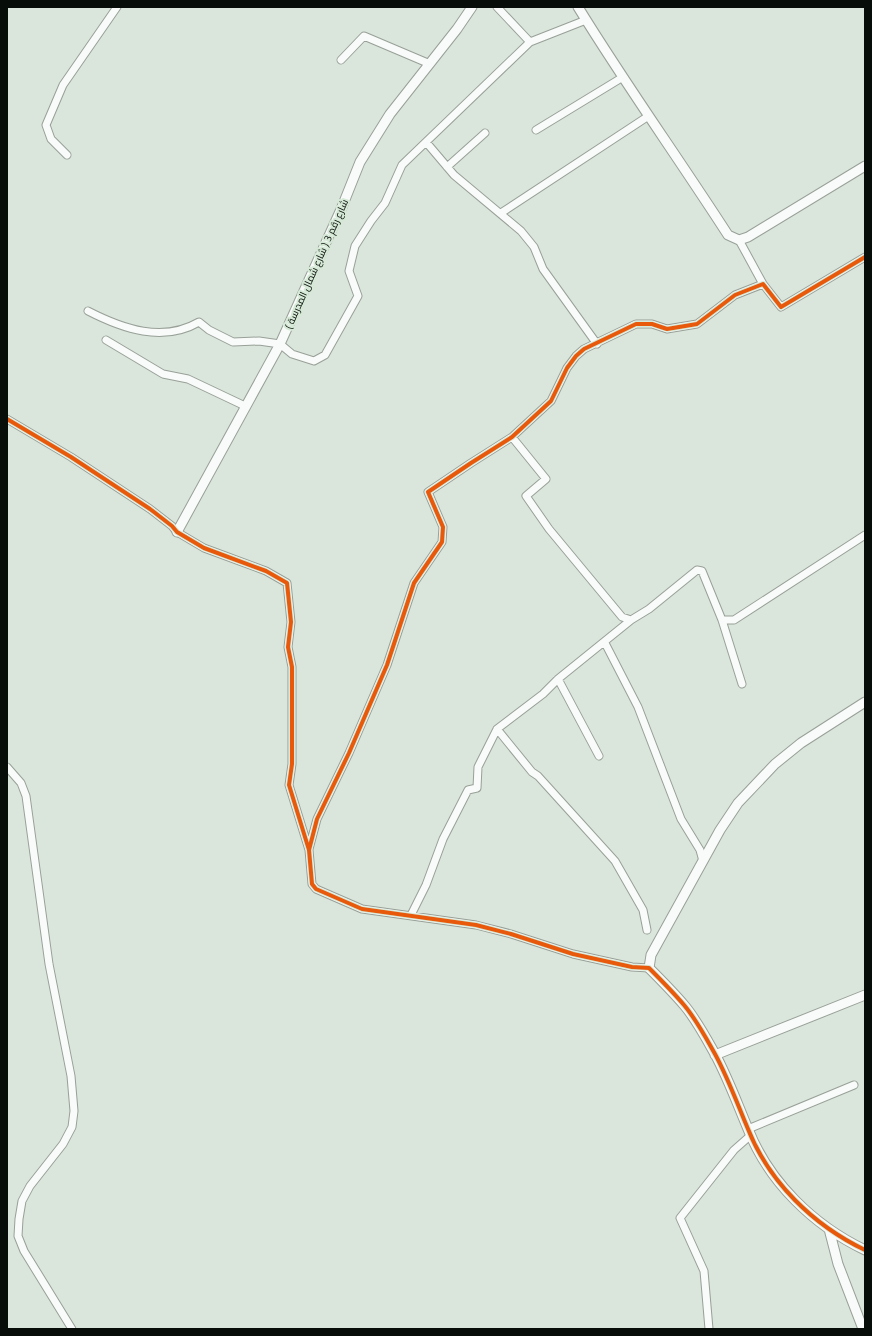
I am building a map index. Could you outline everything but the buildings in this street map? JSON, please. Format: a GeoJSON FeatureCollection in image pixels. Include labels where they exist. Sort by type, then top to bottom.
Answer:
{"type":"FeatureCollection","features":[{"type":"Feature","properties":{"kind":"street"},"geometry":{"type":"LineString","coordinates":[[109,7],[113,14]]}},
{"type":"Feature","properties":{"kind":"street"},"geometry":{"type":"LineString","coordinates":[[66,154],[51,139],[46,125],[63,85],[117,7]]}},
{"type":"Feature","properties":{"kind":"street","name":"شارع رقم 3 ( شارع شمال المدرسة )"},"geometry":{"type":"LineString","coordinates":[[177,532],[280,344],[345,201],[360,162],[390,114],[430,64],[472,7]]}},
{"type":"Feature","properties":{"kind":"street"},"geometry":{"type":"LineString","coordinates":[[497,7],[530,42]]}},
{"type":"Feature","properties":{"kind":"street"},"geometry":{"type":"LineString","coordinates":[[578,7],[648,117],[688,173],[728,235],[739,240],[764,284],[781,307],[865,257]]}},
{"type":"Feature","properties":{"kind":"street"},"geometry":{"type":"LineString","coordinates":[[88,311],[110,322],[145,332],[177,331],[199,322],[209,330],[233,342],[259,341],[280,344],[292,354],[314,361],[325,355],[358,296],[349,271],[355,246],[385,203],[402,165],[494,79],[530,42],[586,20]]}},
{"type":"Feature","properties":{"kind":"street"},"geometry":{"type":"LineString","coordinates":[[341,60],[364,36],[430,64]]}},
{"type":"Feature","properties":{"kind":"street"},"geometry":{"type":"LineString","coordinates":[[536,130],[623,77]]}},
{"type":"Feature","properties":{"kind":"street"},"geometry":{"type":"LineString","coordinates":[[501,213],[648,117]]}},
{"type":"Feature","properties":{"kind":"street"},"geometry":{"type":"LineString","coordinates":[[447,167],[485,133]]}},
{"type":"Feature","properties":{"kind":"street"},"geometry":{"type":"LineString","coordinates":[[426,142],[447,167],[521,231],[534,247],[543,269],[597,344]]}},
{"type":"Feature","properties":{"kind":"street"},"geometry":{"type":"LineString","coordinates":[[739,240],[748,237],[865,166]]}},
{"type":"Feature","properties":{"kind":"street"},"geometry":{"type":"LineString","coordinates":[[309,850],[317,819],[346,760],[387,665],[414,583],[442,542],[443,527],[428,492],[512,437],[551,401],[567,368],[576,356],[584,350],[636,324],[652,324],[667,329],[697,324],[735,295],[764,284]]}},
{"type":"Feature","properties":{"kind":"street"},"geometry":{"type":"LineString","coordinates":[[106,340],[164,374],[188,379],[245,406]]}},
{"type":"Feature","properties":{"kind":"street"},"geometry":{"type":"LineString","coordinates":[[7,419],[71,457],[150,509],[172,526],[177,532],[204,548],[266,571],[287,583],[291,622],[288,647],[292,667],[292,764],[289,785],[309,850],[312,884],[316,889],[362,909],[476,924],[573,954],[632,967],[649,968],[685,1006],[715,1055],[736,1095],[749,1132],[763,1158],[781,1185],[803,1208],[829,1229],[865,1250]]}},
{"type":"Feature","properties":{"kind":"street"},"geometry":{"type":"LineString","coordinates":[[512,437],[546,479],[526,496],[554,535],[622,617],[631,620]]}},
{"type":"Feature","properties":{"kind":"street"},"geometry":{"type":"LineString","coordinates":[[722,620],[734,620],[865,535]]}},
{"type":"Feature","properties":{"kind":"street"},"geometry":{"type":"LineString","coordinates":[[411,915],[426,885],[443,839],[468,790],[477,788],[478,767],[497,730],[543,694],[558,679],[605,643],[631,620],[649,609],[697,570],[702,571],[722,620],[742,684]]}},
{"type":"Feature","properties":{"kind":"street"},"geometry":{"type":"LineString","coordinates":[[605,643],[638,707],[681,819],[700,850],[703,861]]}},
{"type":"Feature","properties":{"kind":"street"},"geometry":{"type":"LineString","coordinates":[[558,679],[599,756]]}},
{"type":"Feature","properties":{"kind":"street"},"geometry":{"type":"LineString","coordinates":[[649,968],[651,955],[703,861],[738,803],[758,780],[801,742],[865,702]]}},
{"type":"Feature","properties":{"kind":"street"},"geometry":{"type":"LineString","coordinates":[[497,730],[532,772],[538,776],[615,861],[643,910],[647,930]]}},
{"type":"Feature","properties":{"kind":"street"},"geometry":{"type":"LineString","coordinates":[[7,766],[21,783],[26,796],[49,964],[71,1076],[74,1111],[72,1127],[63,1144],[30,1186],[22,1200],[18,1236],[24,1251],[72,1329]]}},
{"type":"Feature","properties":{"kind":"street"},"geometry":{"type":"LineString","coordinates":[[715,1055],[865,995]]}},
{"type":"Feature","properties":{"kind":"street"},"geometry":{"type":"LineString","coordinates":[[709,1329],[704,1271],[680,1218],[749,1132],[854,1085]]}},
{"type":"Feature","properties":{"kind":"street"},"geometry":{"type":"LineString","coordinates":[[829,1229],[838,1264],[863,1329]]}},
{"type":"Feature","properties":{"kind":"cycle path"},"geometry":{"type":"LineString","coordinates":[[309,850],[317,819],[349,753],[387,665],[414,583],[442,542],[443,527],[428,492],[512,437],[551,401],[567,368],[576,356],[584,349],[636,324],[652,324],[667,329],[697,324],[735,295],[763,284],[781,307],[865,257]]}},
{"type":"Feature","properties":{"kind":"cycle path"},"geometry":{"type":"LineString","coordinates":[[7,419],[71,457],[150,509],[172,526],[177,532],[204,548],[266,571],[287,583],[291,622],[288,647],[292,667],[292,764],[289,785],[309,850],[312,884],[316,889],[362,909],[476,925],[511,934],[573,954],[632,967],[649,968],[684,1005],[701,1029],[724,1072],[757,1148],[768,1167],[781,1184],[811,1215],[846,1240],[865,1250]]}}]}
